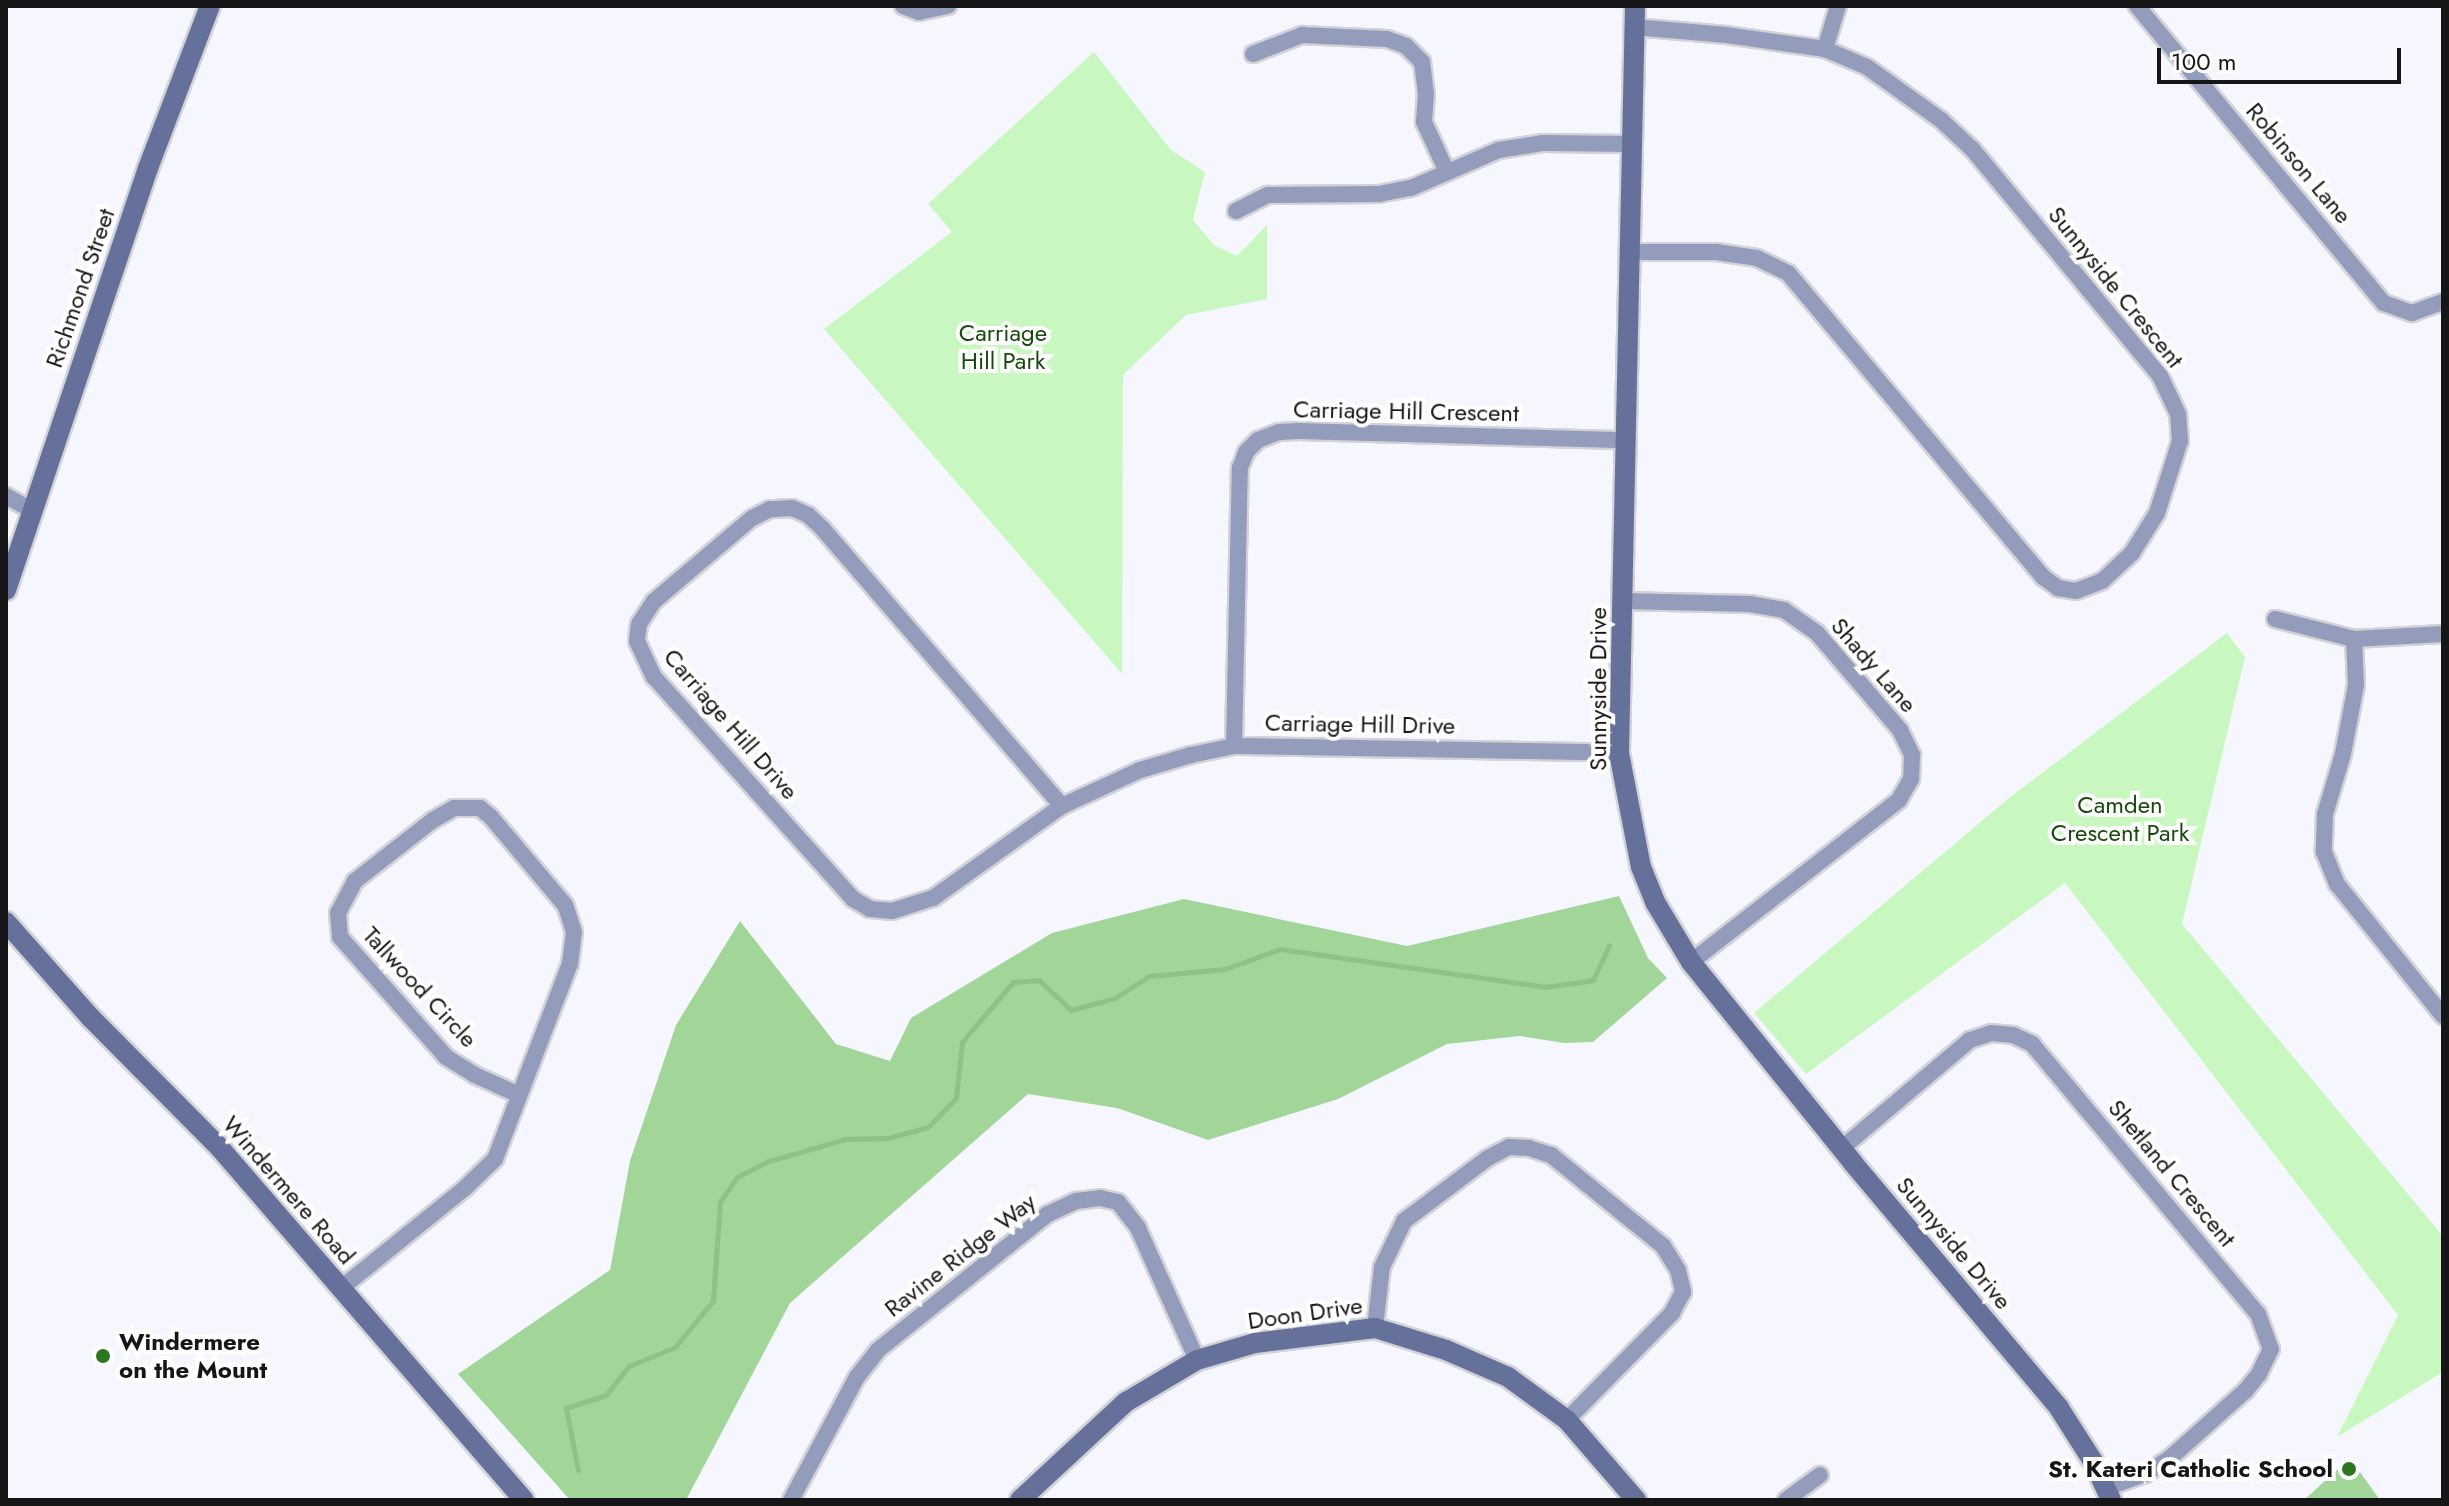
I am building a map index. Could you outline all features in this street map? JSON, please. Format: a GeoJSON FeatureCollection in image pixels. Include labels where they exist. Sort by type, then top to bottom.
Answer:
{"type":"FeatureCollection","features":[{"type":"Feature","properties":{"kind":"street","name":"Richmond Street"},"geometry":{"type":"LineString","coordinates":[[6,590],[148,168],[210,6]]}},
{"type":"Feature","properties":{"kind":"street"},"geometry":{"type":"LineString","coordinates":[[903,6],[919,12],[948,6]]}},
{"type":"Feature","properties":{"kind":"street"},"geometry":{"type":"LineString","coordinates":[[1825,49],[1838,6]]}},
{"type":"Feature","properties":{"kind":"street","name":"Robinson Lane"},"geometry":{"type":"LineString","coordinates":[[2137,6],[2384,303],[2412,313],[2443,302]]}},
{"type":"Feature","properties":{"kind":"street","name":"Sunnyside Crescent"},"geometry":{"type":"LineString","coordinates":[[1629,252],[1716,252],[1757,258],[1788,273],[2043,577],[2058,588],[2076,591],[2102,581],[2132,553],[2157,513],[2180,441],[2178,414],[2160,376],[1972,149],[1907,93],[1867,67],[1825,49],[1727,35],[1634,16]]}},
{"type":"Feature","properties":{"kind":"street","name":"Sunnyside Drive"},"geometry":{"type":"LineString","coordinates":[[1634,16],[1619,753],[1641,867],[1655,902],[1691,962],[1841,1149],[2059,1408],[2108,1494]]}},
{"type":"Feature","properties":{"kind":"street"},"geometry":{"type":"LineString","coordinates":[[1253,54],[1302,35],[1387,39],[1406,46],[1422,62],[1426,93],[1424,122],[1447,172]]}},
{"type":"Feature","properties":{"kind":"street"},"geometry":{"type":"LineString","coordinates":[[1236,211],[1268,195],[1379,194],[1411,188],[1499,150],[1543,143],[1631,144]]}},
{"type":"Feature","properties":{"kind":"street","name":"Carriage Hill Crescent"},"geometry":{"type":"LineString","coordinates":[[1234,746],[1240,468],[1246,452],[1258,440],[1279,432],[1298,431],[1626,440]]}},
{"type":"Feature","properties":{"kind":"street"},"geometry":{"type":"LineString","coordinates":[[6,496],[33,511]]}},
{"type":"Feature","properties":{"kind":"street","name":"Carriage Hill Drive"},"geometry":{"type":"LineString","coordinates":[[1062,806],[822,528],[800,511],[792,508],[770,509],[752,518],[654,601],[639,624],[637,641],[654,677],[853,899],[870,909],[892,911],[933,898],[1062,806],[1140,770],[1234,746],[1619,753]]}},
{"type":"Feature","properties":{"kind":"street","name":"Shady Lane"},"geometry":{"type":"LineString","coordinates":[[1623,601],[1750,604],[1784,610],[1817,633],[1900,730],[1912,755],[1911,779],[1899,800],[1691,962]]}},
{"type":"Feature","properties":{"kind":"street"},"geometry":{"type":"LineString","coordinates":[[2275,619],[2354,639],[2443,634]]}},
{"type":"Feature","properties":{"kind":"street"},"geometry":{"type":"LineString","coordinates":[[2354,639],[2356,685],[2343,754],[2325,814],[2324,852],[2337,884],[2443,1016]]}},
{"type":"Feature","properties":{"kind":"street","name":"Tallwood Circle"},"geometry":{"type":"LineString","coordinates":[[340,1289],[465,1188],[495,1159],[570,964],[574,932],[565,905],[491,817],[480,808],[454,808],[433,820],[355,881],[338,913],[340,937],[446,1057],[475,1075],[519,1095]]}},
{"type":"Feature","properties":{"kind":"street","name":"Windermere Road"},"geometry":{"type":"LineString","coordinates":[[6,922],[90,1017],[220,1148],[524,1500]]}},
{"type":"Feature","properties":{"kind":"street","name":"Shetland Crescent"},"geometry":{"type":"LineString","coordinates":[[1841,1149],[1970,1040],[1991,1033],[2013,1035],[2032,1044],[2258,1314],[2271,1349],[2259,1374],[2245,1391],[2170,1458],[2108,1494]]}},
{"type":"Feature","properties":{"kind":"street"},"geometry":{"type":"LineString","coordinates":[[1375,1328],[1382,1267],[1404,1221],[1488,1158],[1509,1147],[1529,1148],[1551,1155],[1663,1246],[1678,1270],[1683,1292],[1672,1313],[1567,1420]]}},
{"type":"Feature","properties":{"kind":"street","name":"Ravine Ridge Way"},"geometry":{"type":"LineString","coordinates":[[791,1500],[857,1377],[878,1350],[1048,1214],[1076,1201],[1100,1198],[1118,1202],[1138,1228],[1197,1360]]}},
{"type":"Feature","properties":{"kind":"street","name":"Doon Drive"},"geometry":{"type":"LineString","coordinates":[[1020,1500],[1126,1402],[1197,1360],[1255,1343],[1375,1328],[1446,1350],[1508,1377],[1567,1420],[1636,1500]]}},
{"type":"Feature","properties":{"kind":"street"},"geometry":{"type":"LineString","coordinates":[[1786,1500],[1820,1475]]}},
{"type":"Feature","properties":{"kind":"green space","name":"Carriage Hill Park"},"geometry":{"type":"Polygon","coordinates":[[[1094,52],[1171,150],[1205,172],[1193,220],[1214,245],[1237,256],[1267,225],[1267,299],[1186,315],[1123,375],[1122,674],[824,329],[952,232],[928,204],[1094,52]]]}},
{"type":"Feature","properties":{"kind":"green space","name":"Camden Crescent Park"},"geometry":{"type":"Polygon","coordinates":[[[2227,633],[2245,657],[2182,924],[2443,1236],[2443,1372],[2337,1437],[2398,1315],[2065,883],[1806,1074],[1754,1013],[2009,798],[2227,633]]]}},
{"type":"Feature","properties":{"kind":"green space"},"geometry":{"type":"Polygon","coordinates":[[[1619,896],[1648,958],[1667,978],[1593,1042],[1564,1043],[1520,1036],[1447,1044],[1338,1099],[1208,1140],[1117,1108],[1028,1094],[790,1303],[686,1500],[570,1500],[458,1374],[610,1270],[630,1161],[676,1025],[740,921],[836,1044],[890,1061],[911,1018],[1052,933],[1184,899],[1407,946],[1619,896]]]}},
{"type":"Feature","properties":{"kind":"green space"},"geometry":{"type":"Polygon","coordinates":[[[2350,1458],[2380,1500],[2304,1500],[2350,1458]]]}},
{"type":"Feature","properties":{"kind":"waterway"},"geometry":{"type":"LineString","coordinates":[[578,1470],[566,1408],[606,1395],[629,1366],[675,1347],[713,1301],[720,1202],[737,1177],[769,1161],[845,1139],[888,1138],[928,1127],[956,1098],[962,1042],[1013,982],[1039,980],[1071,1010],[1115,998],[1149,976],[1225,969],[1280,949],[1546,987],[1593,980],[1609,945]]}},
{"type":"Feature","properties":{"kind":"place","name":"Windermere on the Mount"},"geometry":{"type":"Point","coordinates":[103,1356]}},
{"type":"Feature","properties":{"kind":"place","name":"St. Kateri Catholic School"},"geometry":{"type":"Point","coordinates":[2349,1469]}}]}
